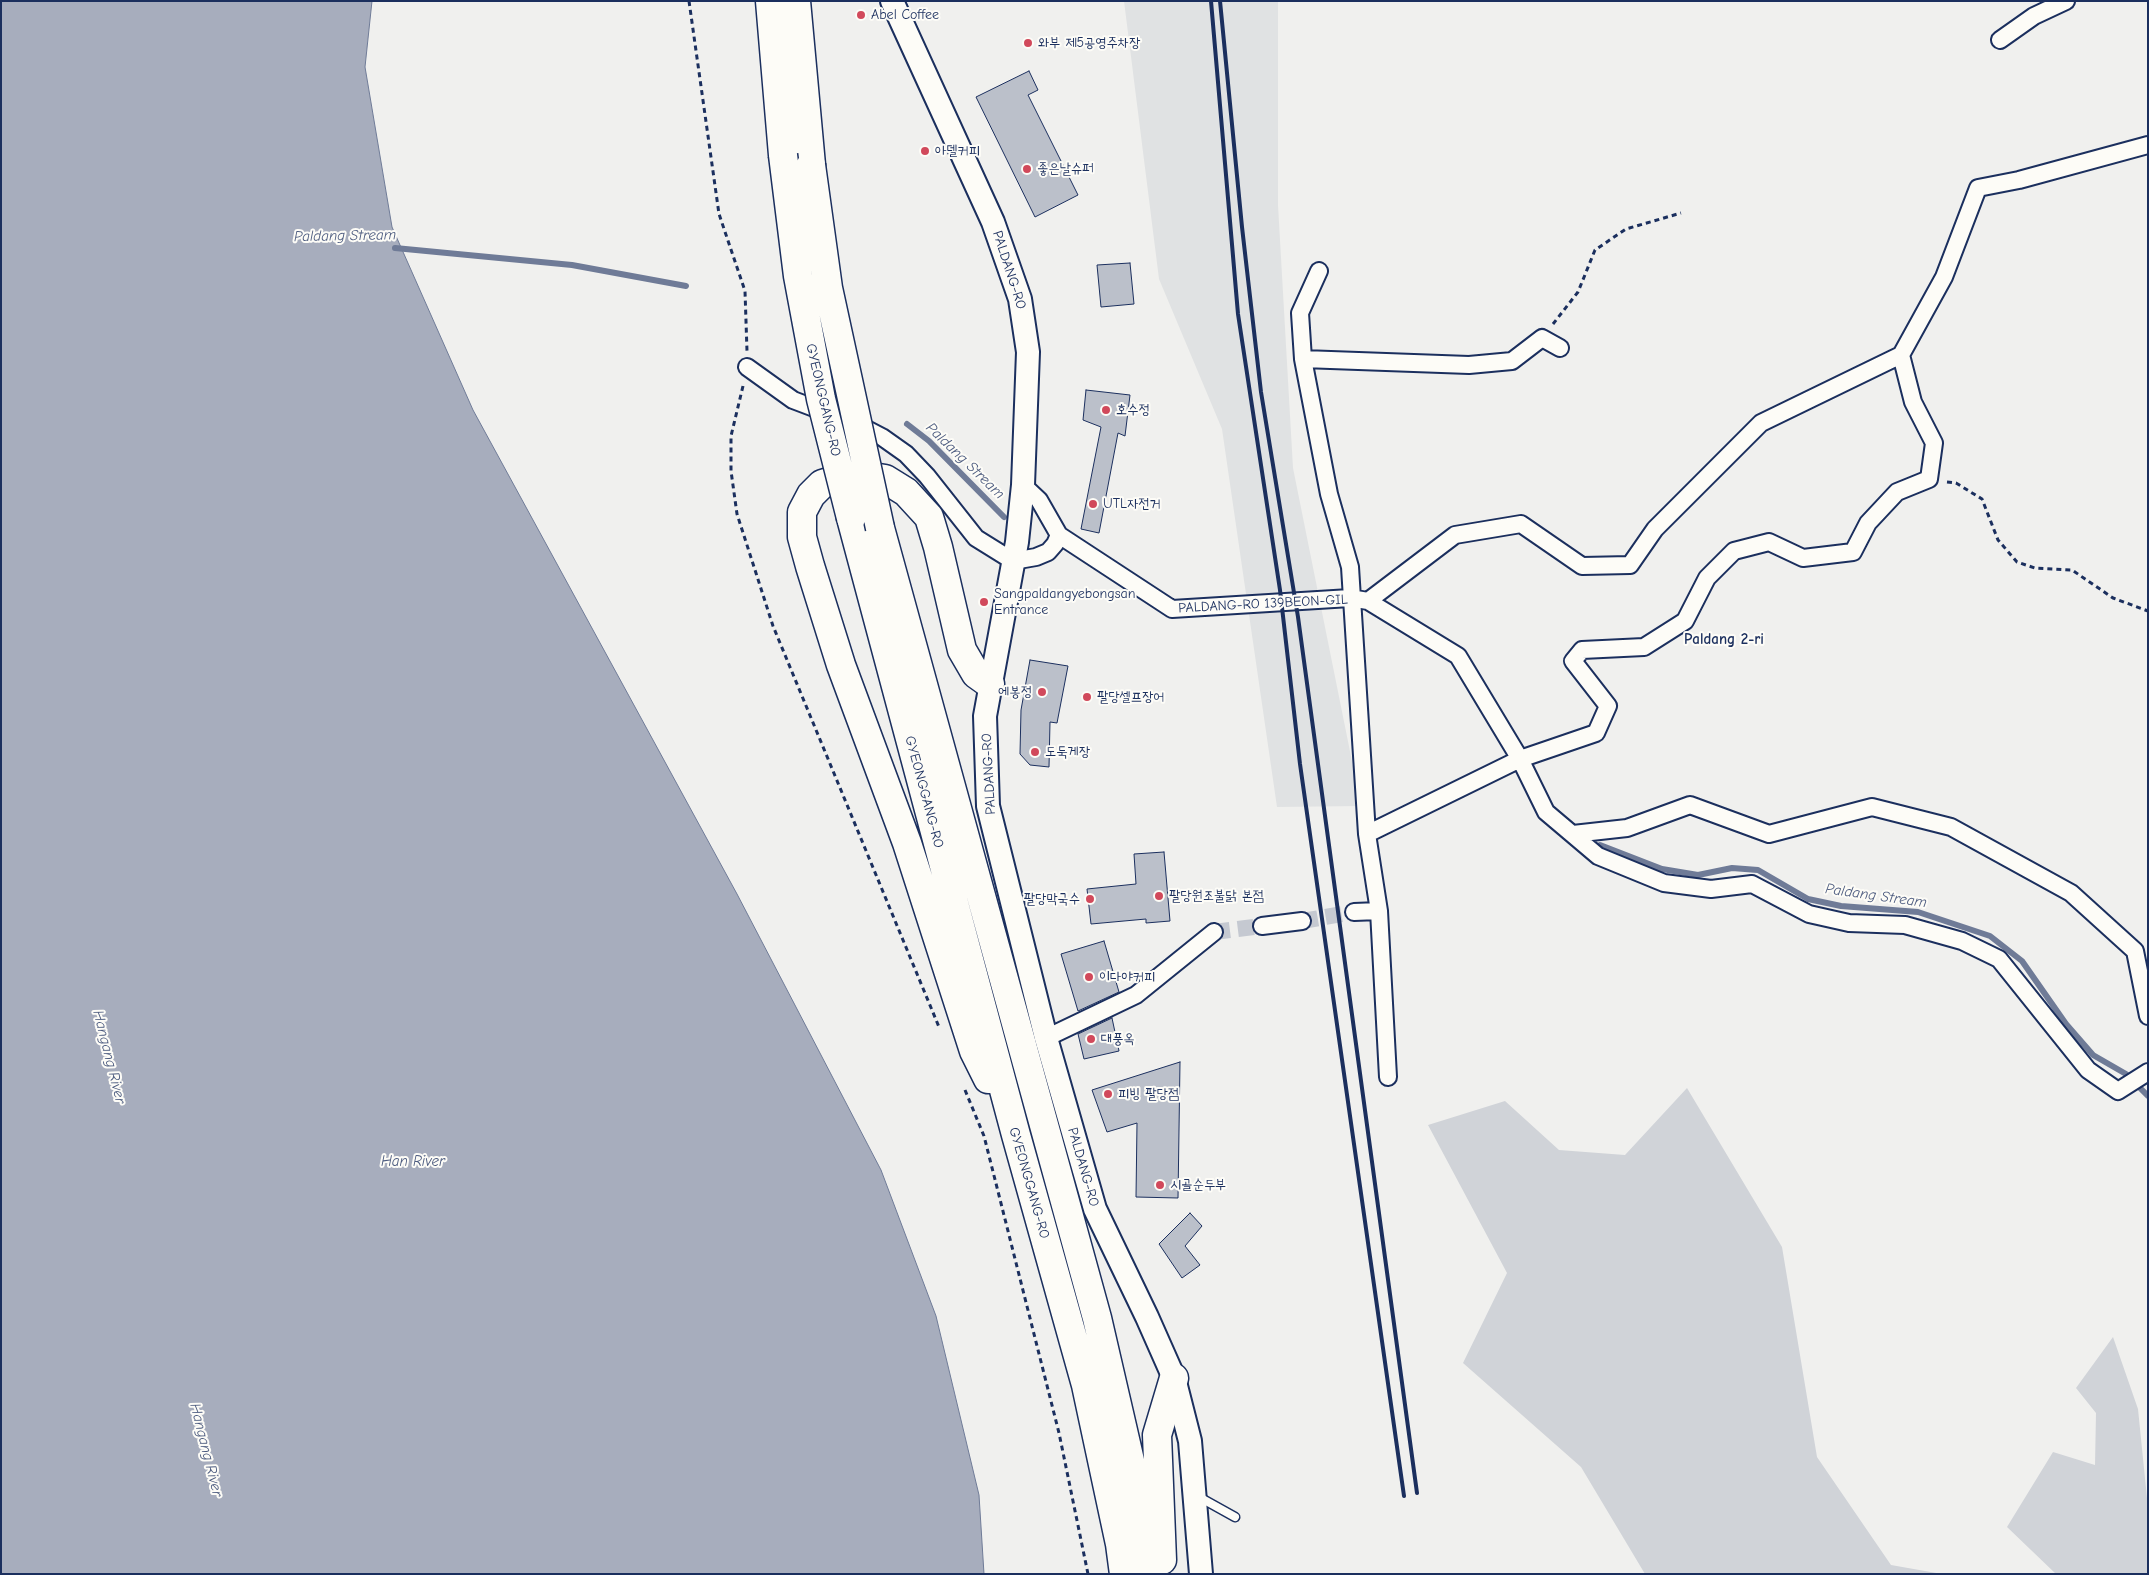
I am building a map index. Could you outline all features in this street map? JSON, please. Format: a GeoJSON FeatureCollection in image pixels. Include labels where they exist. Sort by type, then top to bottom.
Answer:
{"type":"FeatureCollection","features":[{"type":"Feature","properties":{"kind":"highway","name":"GYEONGGANG-RO"},"geometry":{"type":"LineString","coordinates":[[770,1],[783,156],[803,305],[821,399],[1016,1135],[1086,1384],[1120,1544],[1124,1574]]}},
{"type":"Feature","properties":{"kind":"highway","name":"GYEONGGANG-RO"},"geometry":{"type":"LineString","coordinates":[[796,1],[811,165],[828,288],[880,528],[1097,1318],[1136,1487],[1149,1574]]}},
{"type":"Feature","properties":{"kind":"highway"},"geometry":{"type":"LineString","coordinates":[[990,684],[976,674],[962,650],[929,516],[906,492],[885,479],[854,474],[822,484],[811,495],[802,512],[802,537],[810,566],[841,665],[907,844],[974,1051],[1016,1135]]}},
{"type":"Feature","properties":{"kind":"highway"},"geometry":{"type":"LineString","coordinates":[[1162,1574],[1157,1435],[1174,1378]]}},
{"type":"Feature","properties":{"kind":"street","name":"PALDANG-RO"},"geometry":{"type":"LineString","coordinates":[[892,1],[993,222],[1020,299],[1028,352],[1022,494],[1015,551],[985,716],[988,806],[1046,1038],[1095,1209],[1174,1378],[1190,1442],[1201,1574]]}},
{"type":"Feature","properties":{"kind":"street"},"geometry":{"type":"LineString","coordinates":[[2000,40],[2034,16],[2066,1]]}},
{"type":"Feature","properties":{"kind":"street"},"geometry":{"type":"LineString","coordinates":[[1367,834],[1520,759],[1596,733],[1608,706],[1573,661],[1582,650],[1644,647],[1685,621],[1707,578],[1734,550],[1769,542],[1803,558],[1854,552],[1868,523],[1897,492],[1929,479],[1934,443],[1913,402],[1901,355],[1944,277],[1978,188],[2019,180],[2148,145]]}},
{"type":"Feature","properties":{"kind":"street"},"geometry":{"type":"LineString","coordinates":[[1319,271],[1300,313],[1303,359],[1329,494],[1350,567],[1350,598],[1367,834],[1379,911],[1388,1077]]}},
{"type":"Feature","properties":{"kind":"street"},"geometry":{"type":"LineString","coordinates":[[1303,359],[1468,365],[1512,361],[1542,338],[1560,348]]}},
{"type":"Feature","properties":{"kind":"street","name":"PALDANG-RO 139BEON-GIL"},"geometry":{"type":"LineString","coordinates":[[1368,601],[1455,535],[1521,524],[1582,566],[1630,565],[1655,528],[1761,423],[1901,355]]}},
{"type":"Feature","properties":{"kind":"street"},"geometry":{"type":"LineString","coordinates":[[748,367],[793,400],[859,425],[882,437],[906,454],[927,476],[976,538],[1036,557],[1048,552],[1055,544],[1059,535],[1039,500],[1022,494]]}},
{"type":"Feature","properties":{"kind":"street","name":"PALDANG-RO 139BEON-GIL"},"geometry":{"type":"LineString","coordinates":[[1059,535],[1172,609],[1350,598],[1368,601],[1458,656],[1520,759],[1546,812],[1598,856],[1664,883],[1711,889],[1752,884],[1808,914],[1849,923],[1905,925],[1962,941],[1999,959],[2088,1070],[2118,1091],[2146,1073]]}},
{"type":"Feature","properties":{"kind":"street"},"geometry":{"type":"LineString","coordinates":[[1573,834],[1627,828],[1690,805],[1770,834],[1872,807],[1951,827],[2071,893],[2135,951],[2148,1016]]}},
{"type":"Feature","properties":{"kind":"street"},"geometry":{"type":"LineString","coordinates":[[1354,912],[1379,911]]}},
{"type":"Feature","properties":{"kind":"street"},"geometry":{"type":"LineString","coordinates":[[1262,926],[1302,921]]}},
{"type":"Feature","properties":{"kind":"street"},"geometry":{"type":"LineString","coordinates":[[1046,1038],[1136,995],[1214,932]]}},
{"type":"Feature","properties":{"kind":"lane"},"geometry":{"type":"LineString","coordinates":[[1195,1495],[1235,1517]]}},
{"type":"Feature","properties":{"kind":"path"},"geometry":{"type":"LineString","coordinates":[[1542,338],[1578,292],[1595,250],[1626,229],[1681,213]]}},
{"type":"Feature","properties":{"kind":"path"},"geometry":{"type":"LineString","coordinates":[[1929,479],[1956,484],[1982,499],[1998,540],[2017,562],[2035,568],[2072,570],[2113,598],[2148,611]]}},
{"type":"Feature","properties":{"kind":"shaded area"},"geometry":{"type":"Polygon","coordinates":[[[1124,1],[1278,1],[1278,205],[1293,468],[1361,806],[1277,807],[1222,429],[1159,279],[1124,1]]]}},
{"type":"Feature","properties":{"kind":"shaded area"},"geometry":{"type":"Polygon","coordinates":[[[1687,1088],[1782,1247],[1817,1457],[1891,1565],[1942,1574],[1645,1574],[1581,1467],[1463,1363],[1507,1273],[1428,1125],[1505,1101],[1559,1150],[1625,1155],[1687,1088]]]}},
{"type":"Feature","properties":{"kind":"shaded area"},"geometry":{"type":"Polygon","coordinates":[[[2113,1337],[2138,1409],[2148,1508],[2148,1574],[2056,1574],[2007,1527],[2053,1452],[2095,1465],[2096,1413],[2076,1388],[2113,1337]]]}},
{"type":"Feature","properties":{"kind":"water","name":"Han River"},"geometry":{"type":"Polygon","coordinates":[[[1,1],[372,1],[365,67],[392,227],[473,410],[737,894],[881,1170],[936,1316],[979,1495],[984,1574],[1,1574],[1,1]]]}},
{"type":"Feature","properties":{"kind":"building"},"geometry":{"type":"Polygon","coordinates":[[[1029,71],[1038,90],[1028,95],[1078,195],[1035,217],[976,97],[1029,71]]]}},
{"type":"Feature","properties":{"kind":"building"},"geometry":{"type":"Polygon","coordinates":[[[1130,263],[1134,304],[1101,307],[1097,265],[1130,263]]]}},
{"type":"Feature","properties":{"kind":"building"},"geometry":{"type":"Polygon","coordinates":[[[1086,390],[1130,395],[1125,436],[1118,433],[1099,533],[1081,529],[1101,427],[1083,420],[1086,390]]]}},
{"type":"Feature","properties":{"kind":"building"},"geometry":{"type":"Polygon","coordinates":[[[1030,660],[1068,666],[1057,723],[1050,722],[1049,767],[1030,765],[1020,754],[1021,710],[1030,660]]]}},
{"type":"Feature","properties":{"kind":"building"},"geometry":{"type":"Polygon","coordinates":[[[1164,852],[1170,921],[1146,923],[1146,919],[1091,924],[1087,889],[1136,884],[1134,854],[1164,852]]]}},
{"type":"Feature","properties":{"kind":"building"},"geometry":{"type":"Polygon","coordinates":[[[1104,941],[1119,992],[1078,1011],[1061,954],[1104,941]]]}},
{"type":"Feature","properties":{"kind":"building"},"geometry":{"type":"Polygon","coordinates":[[[1112,1018],[1119,1051],[1084,1059],[1078,1034],[1112,1018]]]}},
{"type":"Feature","properties":{"kind":"building"},"geometry":{"type":"Polygon","coordinates":[[[1180,1062],[1178,1198],[1136,1197],[1137,1123],[1107,1132],[1092,1090],[1180,1062]]]}},
{"type":"Feature","properties":{"kind":"building"},"geometry":{"type":"Polygon","coordinates":[[[1190,1213],[1202,1226],[1185,1246],[1200,1265],[1182,1278],[1159,1244],[1190,1213]]]}},
{"type":"Feature","properties":{"kind":"waterway","name":"Paldang Stream"},"geometry":{"type":"LineString","coordinates":[[395,248],[572,265],[686,286]]}},
{"type":"Feature","properties":{"kind":"waterway","name":"Paldang Stream"},"geometry":{"type":"LineString","coordinates":[[907,424],[929,441],[1004,517]]}},
{"type":"Feature","properties":{"kind":"waterway","name":"Paldang Stream"},"geometry":{"type":"LineString","coordinates":[[1600,845],[1662,869],[1698,875],[1732,868],[1758,870],[1808,899],[1841,906],[1918,912],[1990,936],[2022,961],[2066,1024],[2093,1055],[2126,1074],[2148,1096]]}},
{"type":"Feature","properties":{"kind":"tunnel"},"geometry":{"type":"LineString","coordinates":[[1302,921],[1354,912]]}},
{"type":"Feature","properties":{"kind":"tunnel"},"geometry":{"type":"LineString","coordinates":[[1214,932],[1262,926]]}},
{"type":"Feature","properties":{"kind":"railway"},"geometry":{"type":"LineString","coordinates":[[1211,1],[1238,314],[1280,590],[1300,764],[1404,1496]]}},
{"type":"Feature","properties":{"kind":"railway"},"geometry":{"type":"LineString","coordinates":[[1220,1],[1242,227],[1261,392],[1298,617],[1417,1493]]}},
{"type":"Feature","properties":{"kind":"place","name":"Abel Coffee"},"geometry":{"type":"Point","coordinates":[861,15]}},
{"type":"Feature","properties":{"kind":"place","name":"와부 제5공영주차장"},"geometry":{"type":"Point","coordinates":[1028,43]}},
{"type":"Feature","properties":{"kind":"place","name":"아델커피"},"geometry":{"type":"Point","coordinates":[925,151]}},
{"type":"Feature","properties":{"kind":"place","name":"좋은날슈퍼"},"geometry":{"type":"Point","coordinates":[1027,169]}},
{"type":"Feature","properties":{"kind":"place","name":"호수정"},"geometry":{"type":"Point","coordinates":[1106,410]}},
{"type":"Feature","properties":{"kind":"place","name":"UTL자전거"},"geometry":{"type":"Point","coordinates":[1093,504]}},
{"type":"Feature","properties":{"kind":"place","name":"Sangpaldangyebongsan Entrance"},"geometry":{"type":"Point","coordinates":[984,602]}},
{"type":"Feature","properties":{"kind":"place","name":"에봉정"},"geometry":{"type":"Point","coordinates":[1042,692]}},
{"type":"Feature","properties":{"kind":"place","name":"팔당셀프장어"},"geometry":{"type":"Point","coordinates":[1087,697]}},
{"type":"Feature","properties":{"kind":"place","name":"도둑게장"},"geometry":{"type":"Point","coordinates":[1035,752]}},
{"type":"Feature","properties":{"kind":"place","name":"팔당원조불닭 본점"},"geometry":{"type":"Point","coordinates":[1159,896]}},
{"type":"Feature","properties":{"kind":"place","name":"팔당막국수"},"geometry":{"type":"Point","coordinates":[1090,899]}},
{"type":"Feature","properties":{"kind":"place","name":"이다야커피"},"geometry":{"type":"Point","coordinates":[1089,977]}},
{"type":"Feature","properties":{"kind":"place","name":"대풍옥"},"geometry":{"type":"Point","coordinates":[1091,1039]}},
{"type":"Feature","properties":{"kind":"place","name":"피빙 팔당점"},"geometry":{"type":"Point","coordinates":[1108,1094]}},
{"type":"Feature","properties":{"kind":"place","name":"시골순두부"},"geometry":{"type":"Point","coordinates":[1160,1185]}},
{"type":"Feature","properties":{"kind":"district","name":"Paldang 2-ri"},"geometry":{"type":"Point","coordinates":[1724,640]}},
{"type":"Feature","properties":{"kind":"water label","name":"Hangang River"},"geometry":{"type":"Point","coordinates":[109,1057]}},
{"type":"Feature","properties":{"kind":"water label","name":"Hangang River"},"geometry":{"type":"Point","coordinates":[206,1450]}}]}
